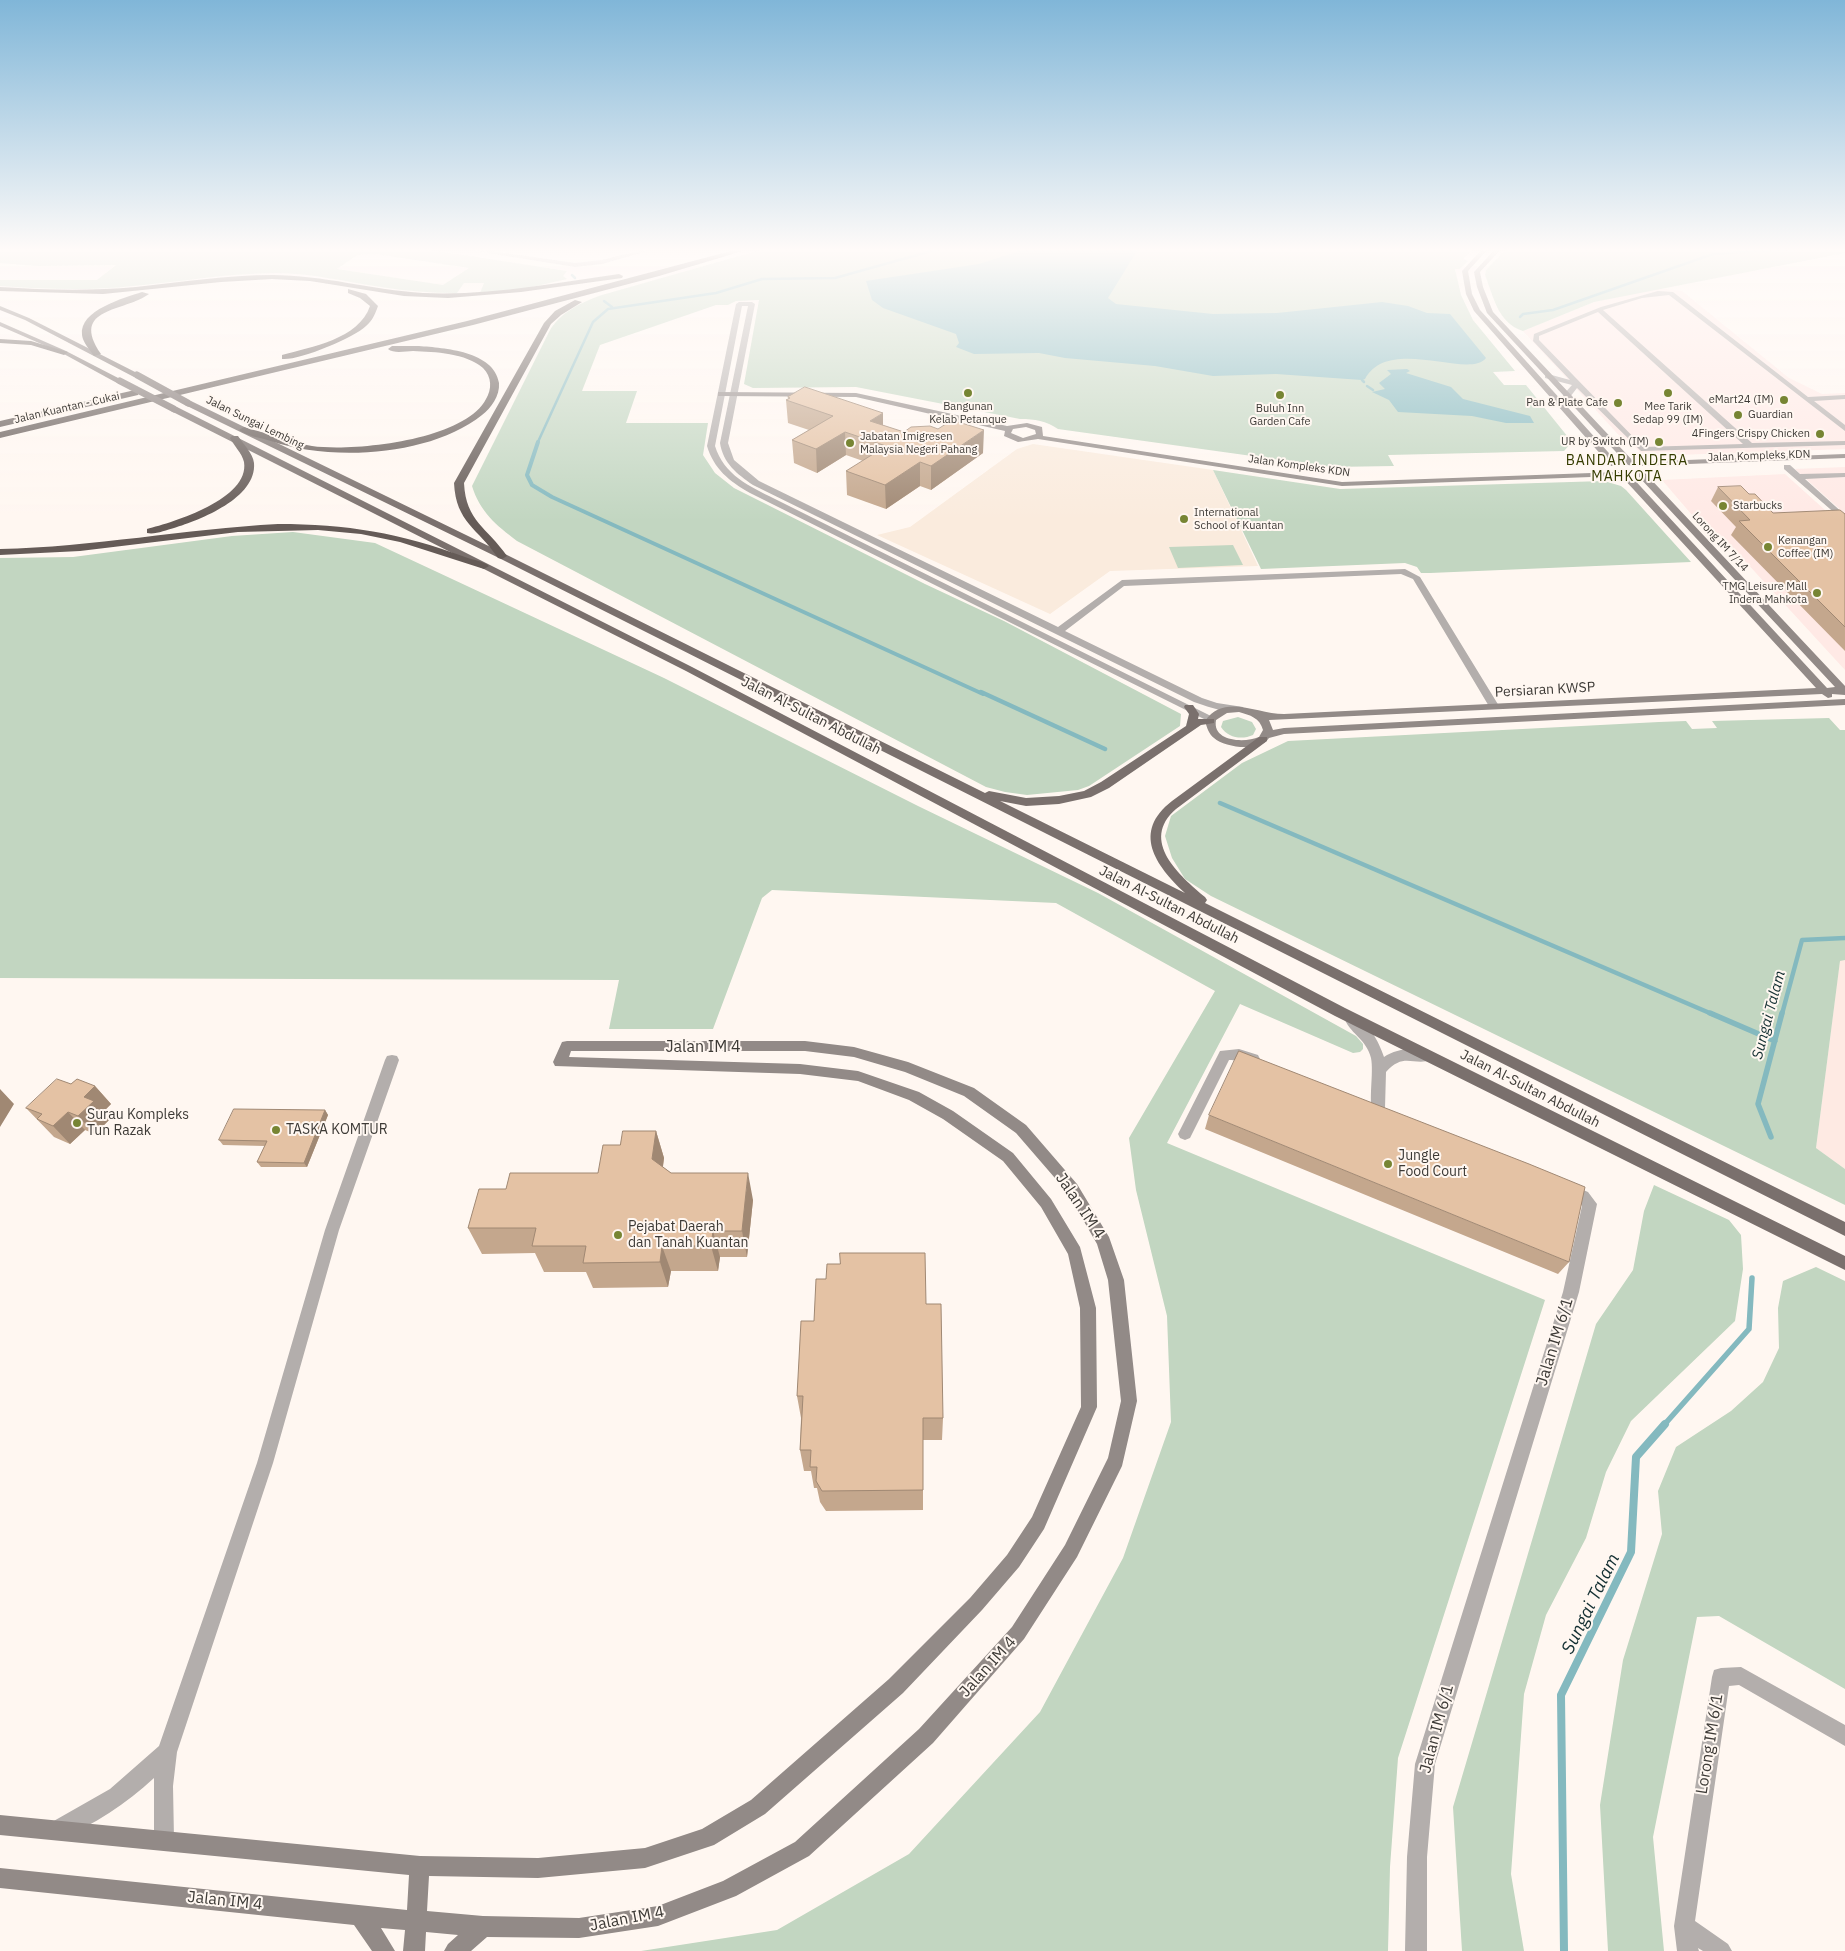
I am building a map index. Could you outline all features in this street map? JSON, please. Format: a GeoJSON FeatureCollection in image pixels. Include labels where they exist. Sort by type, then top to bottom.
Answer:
{"type":"FeatureCollection","features":[{"type":"Feature","properties":{"kind":"highway"},"geometry":{"type":"LineString","coordinates":[[87,339],[97,354]]}},
{"type":"Feature","properties":{"kind":"highway"},"geometry":{"type":"LineString","coordinates":[[285,357],[337,339]]}},
{"type":"Feature","properties":{"kind":"highway"},"geometry":{"type":"LineString","coordinates":[[275,359],[362,339]]}},
{"type":"Feature","properties":{"kind":"highway","name":"Jalan Kuantan - Cukai"},"geometry":{"type":"LineString","coordinates":[[0,437],[34,427],[397,339]]}},
{"type":"Feature","properties":{"kind":"highway"},"geometry":{"type":"LineString","coordinates":[[502,556],[463,511],[459,499],[459,483],[539,339]]}},
{"type":"Feature","properties":{"kind":"highway"},"geometry":{"type":"LineString","coordinates":[[0,341],[31,343],[64,352]]}},
{"type":"Feature","properties":{"kind":"highway"},"geometry":{"type":"LineString","coordinates":[[244,430],[293,445],[319,450],[382,448],[411,443],[459,425],[480,412],[492,398],[495,389],[495,381],[487,368],[477,361],[449,352],[394,349],[325,358]]}},
{"type":"Feature","properties":{"kind":"highway","name":"Jalan Kuantan - Cukai"},"geometry":{"type":"LineString","coordinates":[[0,424],[171,384]]}},
{"type":"Feature","properties":{"kind":"highway"},"geometry":{"type":"LineString","coordinates":[[0,543],[63,543],[110,538],[153,530],[204,513],[222,503],[238,489],[247,476],[248,457],[235,438]]}},
{"type":"Feature","properties":{"kind":"highway"},"geometry":{"type":"LineString","coordinates":[[0,552],[74,550],[236,528],[318,527],[387,534],[433,548],[472,564],[484,566]]}},
{"type":"Feature","properties":{"kind":"main road","name":"Jalan Sungai Lembing"},"geometry":{"type":"LineString","coordinates":[[34,339],[235,438],[484,566]]}},
{"type":"Feature","properties":{"kind":"main road","name":"Jalan Sungai Lembing"},"geometry":{"type":"LineString","coordinates":[[67,339],[188,403],[502,556]]}},
{"type":"Feature","properties":{"kind":"main road","name":"Jalan Al-Sultan Abdullah"},"geometry":{"type":"LineString","coordinates":[[502,556],[1845,1229]]}},
{"type":"Feature","properties":{"kind":"main road","name":"Jalan Al-Sultan Abdullah"},"geometry":{"type":"LineString","coordinates":[[484,566],[888,772],[1340,1012],[1845,1262]]}},
{"type":"Feature","properties":{"kind":"main road"},"geometry":{"type":"LineString","coordinates":[[1189,707],[1194,714],[1190,728]]}},
{"type":"Feature","properties":{"kind":"main road"},"geometry":{"type":"LineString","coordinates":[[961,786],[1000,798],[1026,802],[1059,800],[1087,794],[1106,785],[1200,721],[1211,720]]}},
{"type":"Feature","properties":{"kind":"main road"},"geometry":{"type":"LineString","coordinates":[[1222,917],[1175,879],[1162,863],[1156,845],[1157,829],[1167,811],[1265,737]]}},
{"type":"Feature","properties":{"kind":"street"},"geometry":{"type":"LineString","coordinates":[[732,339],[711,446],[724,471],[750,489],[1189,707],[1211,720]]}},
{"type":"Feature","properties":{"kind":"street"},"geometry":{"type":"LineString","coordinates":[[745,339],[724,443],[725,452],[735,467],[756,483],[1198,700],[1215,706],[1243,710],[1259,716],[1266,723],[1265,737]]}},
{"type":"Feature","properties":{"kind":"street","name":"Lorong IM 7/14"},"geometry":{"type":"LineString","coordinates":[[1502,339],[1613,465],[1824,691],[1840,702]]}},
{"type":"Feature","properties":{"kind":"street","name":"Lorong IM 7/14"},"geometry":{"type":"LineString","coordinates":[[1515,339],[1643,473],[1844,691]]}},
{"type":"Feature","properties":{"kind":"street"},"geometry":{"type":"LineString","coordinates":[[1535,339],[1641,449],[1845,442]]}},
{"type":"Feature","properties":{"kind":"street"},"geometry":{"type":"LineString","coordinates":[[1631,339],[1750,446]]}},
{"type":"Feature","properties":{"kind":"street"},"geometry":{"type":"LineString","coordinates":[[1730,339],[1845,429]]}},
{"type":"Feature","properties":{"kind":"street"},"geometry":{"type":"LineString","coordinates":[[1548,376],[1577,384]]}},
{"type":"Feature","properties":{"kind":"street"},"geometry":{"type":"LineString","coordinates":[[1567,395],[1577,384]]}},
{"type":"Feature","properties":{"kind":"street"},"geometry":{"type":"LineString","coordinates":[[721,394],[856,395],[1008,429],[1018,425],[1027,425],[1039,434],[1030,440],[1016,439],[1008,436],[1008,429]]}},
{"type":"Feature","properties":{"kind":"street"},"geometry":{"type":"LineString","coordinates":[[1807,399],[1845,398]]}},
{"type":"Feature","properties":{"kind":"street","name":"Jalan Kompleks KDN"},"geometry":{"type":"LineString","coordinates":[[1039,434],[1341,480],[1623,475],[1845,464]]}},
{"type":"Feature","properties":{"kind":"street","name":"Jalan Kompleks KDN"},"geometry":{"type":"LineString","coordinates":[[1341,480],[1633,464],[1845,456]]}},
{"type":"Feature","properties":{"kind":"street"},"geometry":{"type":"LineString","coordinates":[[1787,467],[1845,519]]}},
{"type":"Feature","properties":{"kind":"street"},"geometry":{"type":"LineString","coordinates":[[1798,477],[1845,475]]}},
{"type":"Feature","properties":{"kind":"street"},"geometry":{"type":"LineString","coordinates":[[846,538],[857,532]]}},
{"type":"Feature","properties":{"kind":"street"},"geometry":{"type":"LineString","coordinates":[[1059,631],[1122,583],[1402,571],[1416,577],[1494,706]]}},
{"type":"Feature","properties":{"kind":"street"},"geometry":{"type":"LineString","coordinates":[[1035,630],[1044,624]]}},
{"type":"Feature","properties":{"kind":"street","name":"Persiaran KWSP"},"geometry":{"type":"LineString","coordinates":[[1840,702],[1284,731],[1250,744],[1232,743],[1217,735],[1212,730],[1211,720],[1224,710],[1243,710],[1270,717],[1284,717],[1844,691]]}},
{"type":"Feature","properties":{"kind":"street"},"geometry":{"type":"LineString","coordinates":[[1515,705],[1523,718]]}},
{"type":"Feature","properties":{"kind":"street"},"geometry":{"type":"LineString","coordinates":[[1340,1012],[1363,1030],[1376,1049],[1380,1070],[1373,1106],[1396,1115]]}},
{"type":"Feature","properties":{"kind":"street","name":"Jalan IM 4"},"geometry":{"type":"LineString","coordinates":[[0,1825],[420,1866],[538,1868],[645,1858],[707,1838],[758,1807],[896,1686],[976,1604],[1013,1561],[1038,1523],[1089,1407],[1088,1308],[1075,1252],[1046,1203],[1008,1157],[948,1114],[914,1096],[858,1076],[800,1068],[560,1062],[567,1046],[805,1046],[854,1052],[908,1067],[969,1092],[1020,1130],[1072,1188],[1104,1242],[1116,1280],[1129,1401],[1116,1460],[1071,1551],[1018,1633],[926,1736],[802,1848],[729,1889],[658,1916],[579,1928],[483,1926],[416,1921],[0,1878]]}},
{"type":"Feature","properties":{"kind":"street"},"geometry":{"type":"LineString","coordinates":[[1185,1134],[1224,1055],[1239,1054],[1267,1064]]}},
{"type":"Feature","properties":{"kind":"street"},"geometry":{"type":"LineString","coordinates":[[1380,1070],[1390,1058],[1409,1054],[1432,1057]]}},
{"type":"Feature","properties":{"kind":"street"},"geometry":{"type":"LineString","coordinates":[[164,1840],[163,1786],[167,1752],[265,1463],[332,1230],[392,1060]]}},
{"type":"Feature","properties":{"kind":"street","name":"Jalan IM 6/1"},"geometry":{"type":"LineString","coordinates":[[1416,1951],[1415,1893],[1418,1813],[1425,1764],[1571,1292],[1590,1204],[1583,1196],[1556,1184]]}},
{"type":"Feature","properties":{"kind":"street","name":"Lorong IM 6/1"},"geometry":{"type":"LineString","coordinates":[[1688,1951],[1684,1926],[1721,1677],[1741,1676],[1845,1736]]}},
{"type":"Feature","properties":{"kind":"street"},"geometry":{"type":"LineString","coordinates":[[57,1830],[98,1810],[118,1797],[140,1780],[167,1752]]}},
{"type":"Feature","properties":{"kind":"street"},"geometry":{"type":"LineString","coordinates":[[414,1951],[420,1866]]}},
{"type":"Feature","properties":{"kind":"street"},"geometry":{"type":"LineString","coordinates":[[358,1914],[384,1951]]}},
{"type":"Feature","properties":{"kind":"street"},"geometry":{"type":"LineString","coordinates":[[455,1951],[483,1926]]}},
{"type":"Feature","properties":{"kind":"street"},"geometry":{"type":"LineString","coordinates":[[1684,1926],[1721,1951]]}},
{"type":"Feature","properties":{"kind":"shaded area"},"geometry":{"type":"Polygon","coordinates":[[[1530,339],[1741,339],[1789,378],[1822,394],[1845,393],[1845,449],[1649,456],[1641,453],[1632,444],[1627,444],[1530,339]]]}},
{"type":"Feature","properties":{"kind":"shaded area"},"geometry":{"type":"Polygon","coordinates":[[[1033,444],[1213,470],[1258,566],[1110,571],[1050,614],[877,535],[910,527],[1017,449],[1033,444]]]}},
{"type":"Feature","properties":{"kind":"shaded area"},"geometry":{"type":"Polygon","coordinates":[[[1845,467],[1845,514],[1795,469],[1845,467]]]}},
{"type":"Feature","properties":{"kind":"shaded area"},"geometry":{"type":"Polygon","coordinates":[[[1785,474],[1845,528],[1845,670],[1722,536],[1704,529],[1662,480],[1785,474]]]}},
{"type":"Feature","properties":{"kind":"shaded area"},"geometry":{"type":"Polygon","coordinates":[[[1840,960],[1845,960],[1845,1169],[1816,1148],[1840,960]]]}},
{"type":"Feature","properties":{"kind":"green space"},"geometry":{"type":"Polygon","coordinates":[[[545,339],[617,339],[600,345],[582,391],[637,391],[626,423],[708,423],[703,455],[715,473],[734,488],[925,584],[1004,621],[1181,714],[1180,726],[1089,786],[1078,790],[1027,795],[986,787],[517,541],[484,511],[472,486],[545,339]]]}},
{"type":"Feature","properties":{"kind":"green space"},"geometry":{"type":"Polygon","coordinates":[[[752,339],[1489,339],[1515,371],[1493,372],[1504,385],[1526,385],[1572,442],[1564,451],[1388,455],[1394,466],[1331,467],[1058,429],[1049,424],[1031,419],[1020,419],[856,387],[753,388],[744,384],[752,339]]]}},
{"type":"Feature","properties":{"kind":"green space"},"geometry":{"type":"Polygon","coordinates":[[[1213,470],[1340,489],[1604,481],[1621,486],[1626,490],[1691,562],[1430,573],[1421,573],[1417,567],[1405,563],[1261,569],[1213,470]]]}},
{"type":"Feature","properties":{"kind":"green space"},"geometry":{"type":"Polygon","coordinates":[[[293,532],[375,543],[664,678],[918,806],[1098,893],[1356,1036],[1363,1044],[1363,1049],[1360,1052],[1353,1053],[1240,1004],[1167,1143],[1545,1300],[1398,1758],[1390,1867],[1388,1951],[641,1951],[777,1930],[909,1854],[1040,1712],[1123,1558],[1171,1422],[1167,1316],[1136,1190],[1129,1138],[1215,991],[1056,903],[772,890],[762,898],[713,1029],[609,1029],[619,980],[0,978],[0,558],[73,557],[232,536],[293,532]]]}},
{"type":"Feature","properties":{"kind":"green space"},"geometry":{"type":"Polygon","coordinates":[[[1233,545],[1243,565],[1178,568],[1169,547],[1233,545]]]}},
{"type":"Feature","properties":{"kind":"green space"},"geometry":{"type":"Polygon","coordinates":[[[1238,717],[1252,722],[1256,729],[1253,735],[1244,737],[1231,736],[1221,727],[1223,721],[1238,717]]]}},
{"type":"Feature","properties":{"kind":"green space"},"geometry":{"type":"Polygon","coordinates":[[[1829,718],[1840,730],[1845,730],[1845,960],[1840,961],[1816,1148],[1845,1169],[1845,1205],[1211,896],[1185,879],[1172,858],[1165,836],[1171,816],[1242,763],[1288,741],[1686,721],[1692,729],[1717,728],[1712,721],[1829,718]]]}},
{"type":"Feature","properties":{"kind":"green space"},"geometry":{"type":"Polygon","coordinates":[[[1654,1185],[1729,1220],[1741,1235],[1743,1269],[1735,1321],[1631,1421],[1606,1472],[1586,1538],[1546,1615],[1524,1694],[1511,1874],[1524,1951],[1462,1951],[1453,1807],[1596,1324],[1633,1270],[1644,1211],[1654,1185]]]}},
{"type":"Feature","properties":{"kind":"green space"},"geometry":{"type":"Polygon","coordinates":[[[1816,1267],[1845,1281],[1845,1689],[1719,1616],[1697,1617],[1653,1837],[1664,1951],[1608,1951],[1600,1805],[1623,1660],[1662,1534],[1658,1491],[1676,1447],[1731,1411],[1763,1382],[1779,1348],[1778,1308],[1783,1281],[1816,1267]]]}},
{"type":"Feature","properties":{"kind":"water"},"geometry":{"type":"Polygon","coordinates":[[[958,339],[1470,339],[1486,358],[1477,363],[1463,364],[1428,360],[1392,360],[1376,366],[1362,380],[1276,374],[1213,376],[1155,366],[1065,358],[1039,353],[974,354],[956,347],[959,343],[958,339]]]}},
{"type":"Feature","properties":{"kind":"water"},"geometry":{"type":"Polygon","coordinates":[[[1407,369],[1410,371],[1406,373],[1451,387],[1463,399],[1530,416],[1534,423],[1506,423],[1472,416],[1398,412],[1389,400],[1372,392],[1385,389],[1379,383],[1391,374],[1387,370],[1407,369]]]}},
{"type":"Feature","properties":{"kind":"building"},"geometry":{"type":"Polygon","coordinates":[[[805,387],[883,413],[870,421],[904,432],[911,427],[930,426],[938,429],[952,420],[984,430],[931,466],[920,462],[885,485],[846,471],[886,446],[845,432],[816,449],[792,440],[833,416],[786,400],[805,387]]]}},
{"type":"Feature","properties":{"kind":"building","name":"TMG Leisure Mall Indera Mahkota"},"geometry":{"type":"Polygon","coordinates":[[[1741,486],[1749,494],[1755,494],[1773,513],[1840,510],[1845,514],[1845,627],[1739,521],[1750,520],[1718,487],[1741,486]]]}},
{"type":"Feature","properties":{"kind":"building","name":"Jungle Food Court"},"geometry":{"type":"Polygon","coordinates":[[[1239,1051],[1585,1187],[1569,1262],[1209,1115],[1239,1051]]]}},
{"type":"Feature","properties":{"kind":"building"},"geometry":{"type":"Polygon","coordinates":[[[57,1079],[71,1084],[77,1079],[95,1086],[84,1097],[94,1101],[78,1116],[68,1112],[53,1126],[37,1119],[42,1114],[26,1108],[57,1079]]]}},
{"type":"Feature","properties":{"kind":"building","name":"TASKA KOMTUR"},"geometry":{"type":"Polygon","coordinates":[[[234,1109],[325,1110],[304,1163],[257,1162],[267,1141],[219,1140],[234,1109]]]}},
{"type":"Feature","properties":{"kind":"building","name":"Pejabat Daerah dan Tanah Kuantan"},"geometry":{"type":"Polygon","coordinates":[[[623,1131],[656,1131],[652,1159],[671,1173],[748,1173],[742,1231],[713,1231],[711,1246],[662,1246],[660,1262],[583,1263],[586,1246],[532,1246],[536,1228],[468,1228],[479,1189],[506,1189],[510,1173],[598,1173],[603,1145],[620,1145],[623,1131]]]}},
{"type":"Feature","properties":{"kind":"building"},"geometry":{"type":"Polygon","coordinates":[[[840,1253],[925,1253],[926,1304],[941,1304],[943,1418],[923,1418],[923,1490],[822,1491],[816,1481],[817,1467],[810,1467],[811,1450],[800,1450],[803,1396],[797,1396],[801,1321],[814,1321],[816,1279],[826,1279],[827,1264],[840,1264],[840,1253]]]}},
{"type":"Feature","properties":{"kind":"waterway"},"geometry":{"type":"LineString","coordinates":[[537,444],[585,339]]}},
{"type":"Feature","properties":{"kind":"waterway"},"geometry":{"type":"LineString","coordinates":[[1367,386],[1373,390]]}},
{"type":"Feature","properties":{"kind":"waterway"},"geometry":{"type":"LineString","coordinates":[[538,442],[527,475],[532,485],[552,497],[983,694]]}},
{"type":"Feature","properties":{"kind":"waterway"},"geometry":{"type":"LineString","coordinates":[[981,692],[1105,749]]}},
{"type":"Feature","properties":{"kind":"waterway"},"geometry":{"type":"LineString","coordinates":[[1220,803],[1712,1014]]}},
{"type":"Feature","properties":{"kind":"waterway","name":"Sungai Talam"},"geometry":{"type":"LineString","coordinates":[[1782,1014],[1802,940],[1845,938]]}},
{"type":"Feature","properties":{"kind":"waterway"},"geometry":{"type":"LineString","coordinates":[[1710,1013],[1775,1041]]}},
{"type":"Feature","properties":{"kind":"waterway","name":"Sungai Talam"},"geometry":{"type":"LineString","coordinates":[[1775,1041],[1782,1013]]}},
{"type":"Feature","properties":{"kind":"waterway","name":"Sungai Talam"},"geometry":{"type":"LineString","coordinates":[[1771,1137],[1758,1104],[1775,1041]]}},
{"type":"Feature","properties":{"kind":"waterway","name":"Sungai Talam"},"geometry":{"type":"LineString","coordinates":[[1664,1425],[1749,1329],[1752,1278]]}},
{"type":"Feature","properties":{"kind":"waterway","name":"Sungai Talam"},"geometry":{"type":"LineString","coordinates":[[1564,1951],[1561,1695],[1631,1552],[1636,1457],[1665,1424]]}},
{"type":"Feature","properties":{"kind":"place","name":"Bangunan Kelab Petanque"},"geometry":{"type":"Point","coordinates":[968,393]}},
{"type":"Feature","properties":{"kind":"place","name":"Mee Tarik Sedap 99 (IM)"},"geometry":{"type":"Point","coordinates":[1668,393]}},
{"type":"Feature","properties":{"kind":"place","name":"Buluh Inn Garden Cafe"},"geometry":{"type":"Point","coordinates":[1280,395]}},
{"type":"Feature","properties":{"kind":"place","name":"eMart24 (IM)"},"geometry":{"type":"Point","coordinates":[1784,400]}},
{"type":"Feature","properties":{"kind":"place","name":"Pan & Plate Cafe"},"geometry":{"type":"Point","coordinates":[1618,403]}},
{"type":"Feature","properties":{"kind":"place","name":"Guardian"},"geometry":{"type":"Point","coordinates":[1738,415]}},
{"type":"Feature","properties":{"kind":"place","name":"4Fingers Crispy Chicken"},"geometry":{"type":"Point","coordinates":[1820,434]}},
{"type":"Feature","properties":{"kind":"place","name":"UR by Switch (IM)"},"geometry":{"type":"Point","coordinates":[1659,442]}},
{"type":"Feature","properties":{"kind":"place","name":"Jabatan Imigresen Malaysia Negeri Pahang"},"geometry":{"type":"Point","coordinates":[850,443]}},
{"type":"Feature","properties":{"kind":"place","name":"Starbucks"},"geometry":{"type":"Point","coordinates":[1723,506]}},
{"type":"Feature","properties":{"kind":"place","name":"International School of Kuantan"},"geometry":{"type":"Point","coordinates":[1184,519]}},
{"type":"Feature","properties":{"kind":"place","name":"Kenangan Coffee (IM)"},"geometry":{"type":"Point","coordinates":[1768,547]}},
{"type":"Feature","properties":{"kind":"place","name":"TMG Leisure Mall Indera Mahkota"},"geometry":{"type":"Point","coordinates":[1817,593]}},
{"type":"Feature","properties":{"kind":"place","name":"Surau Kompleks Tun Razak"},"geometry":{"type":"Point","coordinates":[77,1123]}},
{"type":"Feature","properties":{"kind":"place","name":"TASKA KOMTUR"},"geometry":{"type":"Point","coordinates":[276,1130]}},
{"type":"Feature","properties":{"kind":"place","name":"Jungle Food Court"},"geometry":{"type":"Point","coordinates":[1388,1164]}},
{"type":"Feature","properties":{"kind":"place","name":"Pejabat Daerah dan Tanah Kuantan"},"geometry":{"type":"Point","coordinates":[618,1235]}},
{"type":"Feature","properties":{"kind":"district","name":"BANDAR INDERA MAHKOTA"},"geometry":{"type":"Point","coordinates":[1627,470]}}]}
